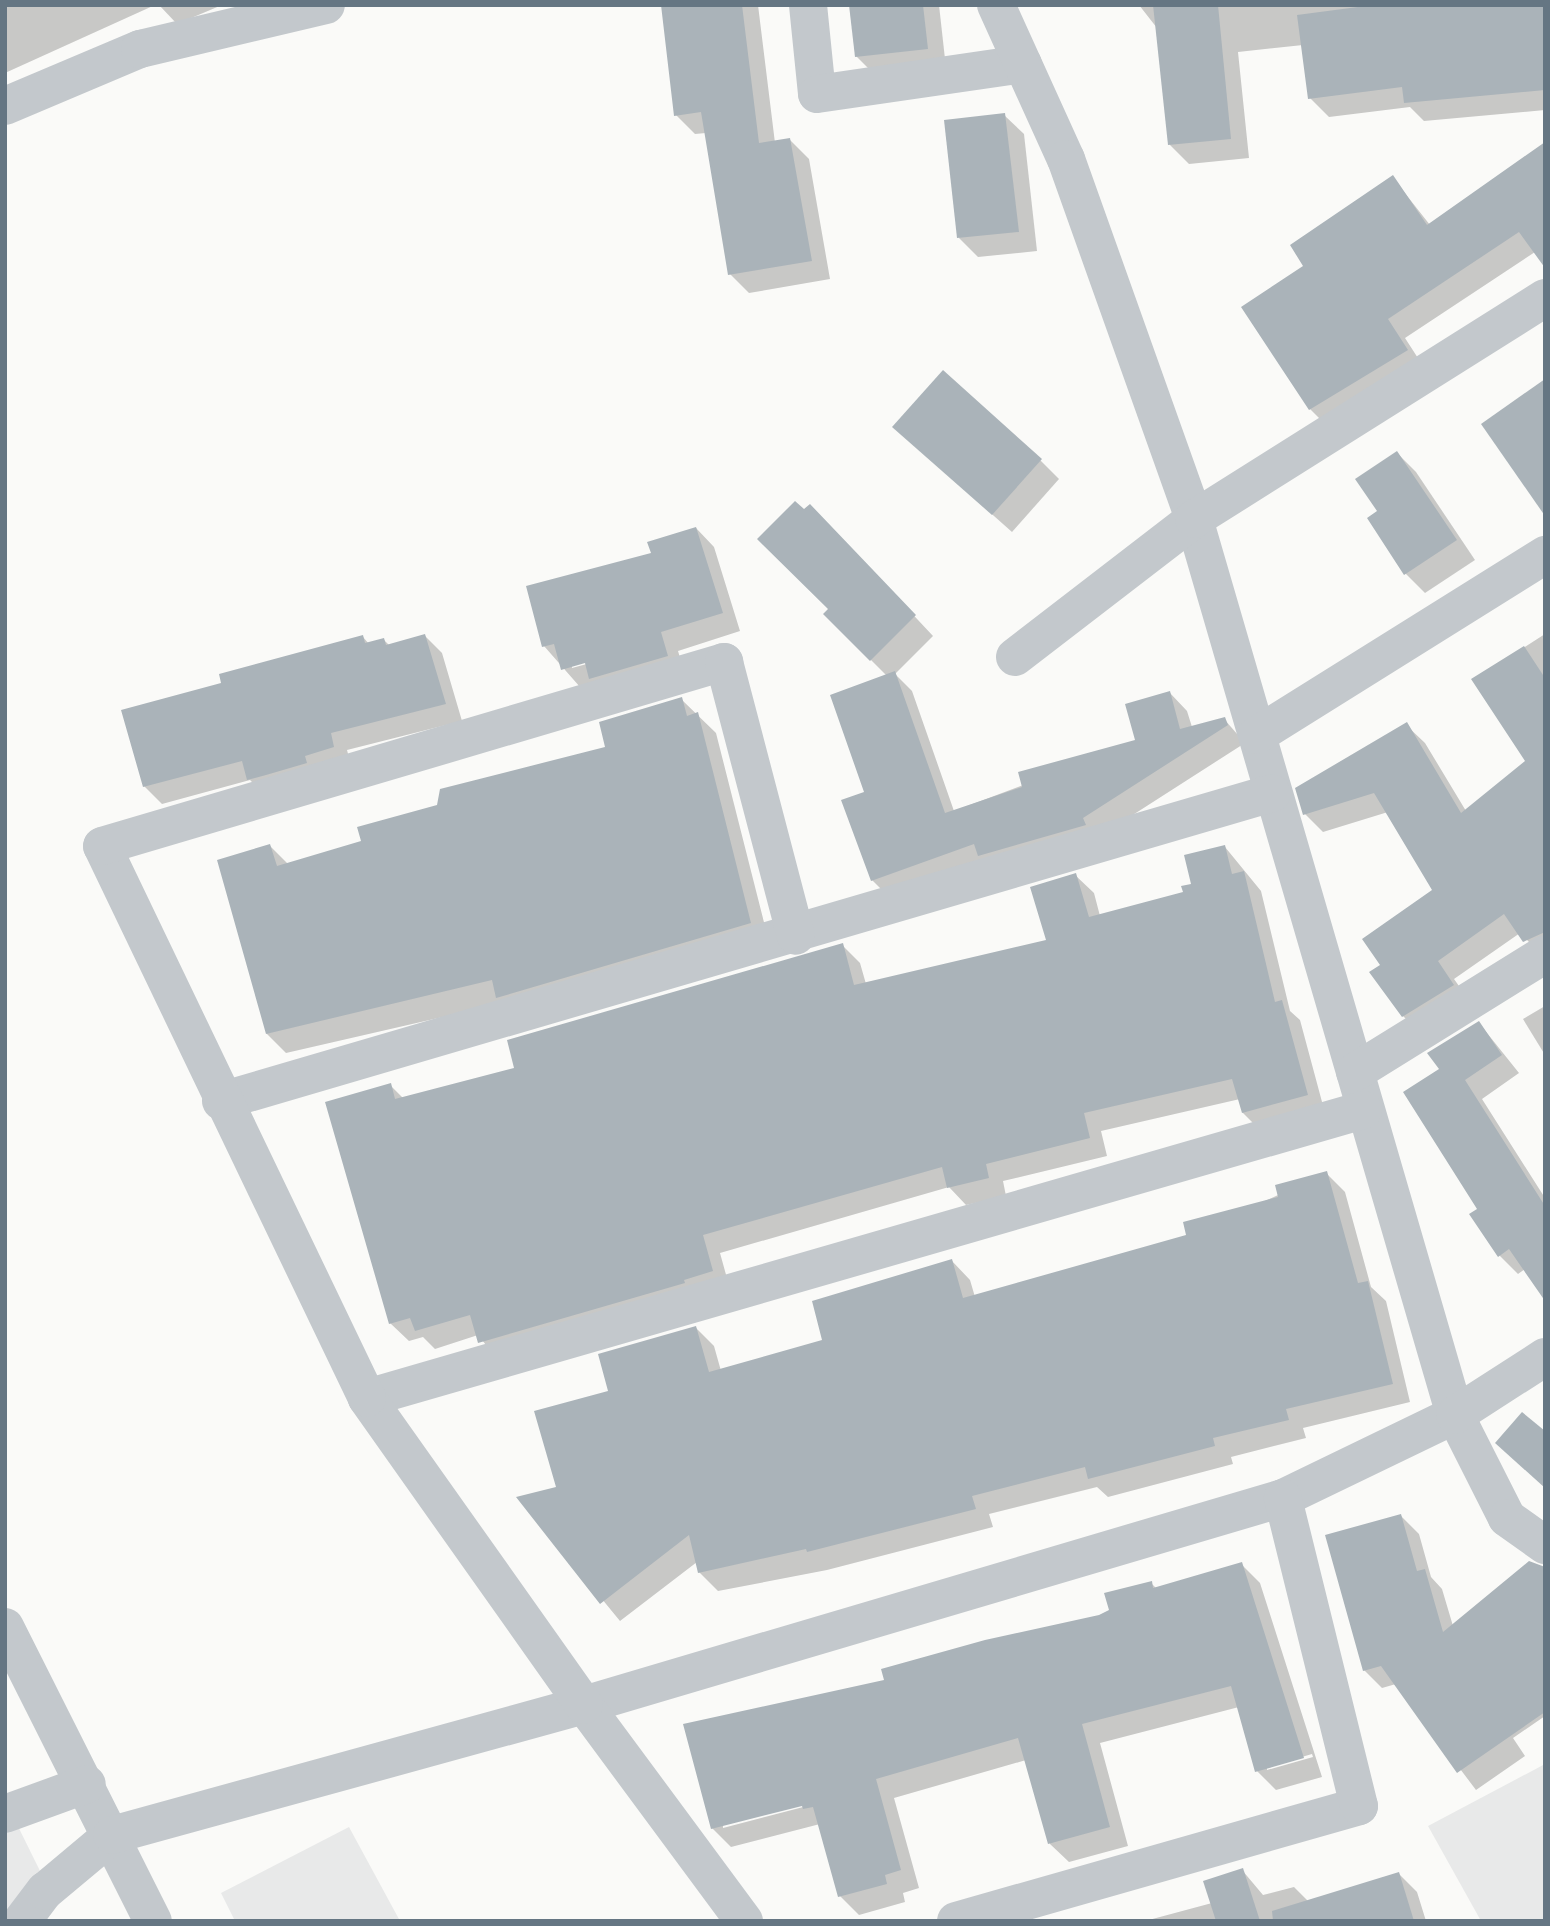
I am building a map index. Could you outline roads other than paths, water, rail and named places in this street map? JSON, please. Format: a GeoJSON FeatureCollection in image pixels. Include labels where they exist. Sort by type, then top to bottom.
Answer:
{"type":"FeatureCollection","features":[{"type":"Feature","properties":{"kind":"street"},"geometry":{"type":"LineString","coordinates":[[5,106],[140,49],[326,5]]}},
{"type":"Feature","properties":{"kind":"street"},"geometry":{"type":"LineString","coordinates":[[808,5],[817,94],[1023,64]]}},
{"type":"Feature","properties":{"kind":"street"},"geometry":{"type":"LineString","coordinates":[[996,5],[1066,159],[1194,519],[1355,1072],[1363,1110],[1455,1415],[1507,1518],[1545,1545]]}},
{"type":"Feature","properties":{"kind":"street"},"geometry":{"type":"LineString","coordinates":[[1015,657],[1194,519],[1545,298]]}},
{"type":"Feature","properties":{"kind":"street"},"geometry":{"type":"LineString","coordinates":[[1257,735],[1545,555]]}},
{"type":"Feature","properties":{"kind":"street"},"geometry":{"type":"LineString","coordinates":[[744,1921],[584,1705],[367,1398],[221,1101],[102,846],[723,662],[796,936]]}},
{"type":"Feature","properties":{"kind":"street"},"geometry":{"type":"LineString","coordinates":[[221,1101],[796,936],[1272,793]]}},
{"type":"Feature","properties":{"kind":"street"},"geometry":{"type":"LineString","coordinates":[[1355,1072],[1545,954]]}},
{"type":"Feature","properties":{"kind":"street"},"geometry":{"type":"LineString","coordinates":[[367,1398],[1363,1110]]}},
{"type":"Feature","properties":{"kind":"street"},"geometry":{"type":"LineString","coordinates":[[22,1921],[45,1891],[112,1835],[584,1705],[1283,1498],[1455,1415],[1545,1357]]}},
{"type":"Feature","properties":{"kind":"street"},"geometry":{"type":"LineString","coordinates":[[956,1921],[1359,1806],[1283,1498]]}},
{"type":"Feature","properties":{"kind":"street"},"geometry":{"type":"LineString","coordinates":[[5,1627],[87,1784],[153,1921]]}},
{"type":"Feature","properties":{"kind":"street"},"geometry":{"type":"LineString","coordinates":[[5,1814],[87,1784]]}}]}
